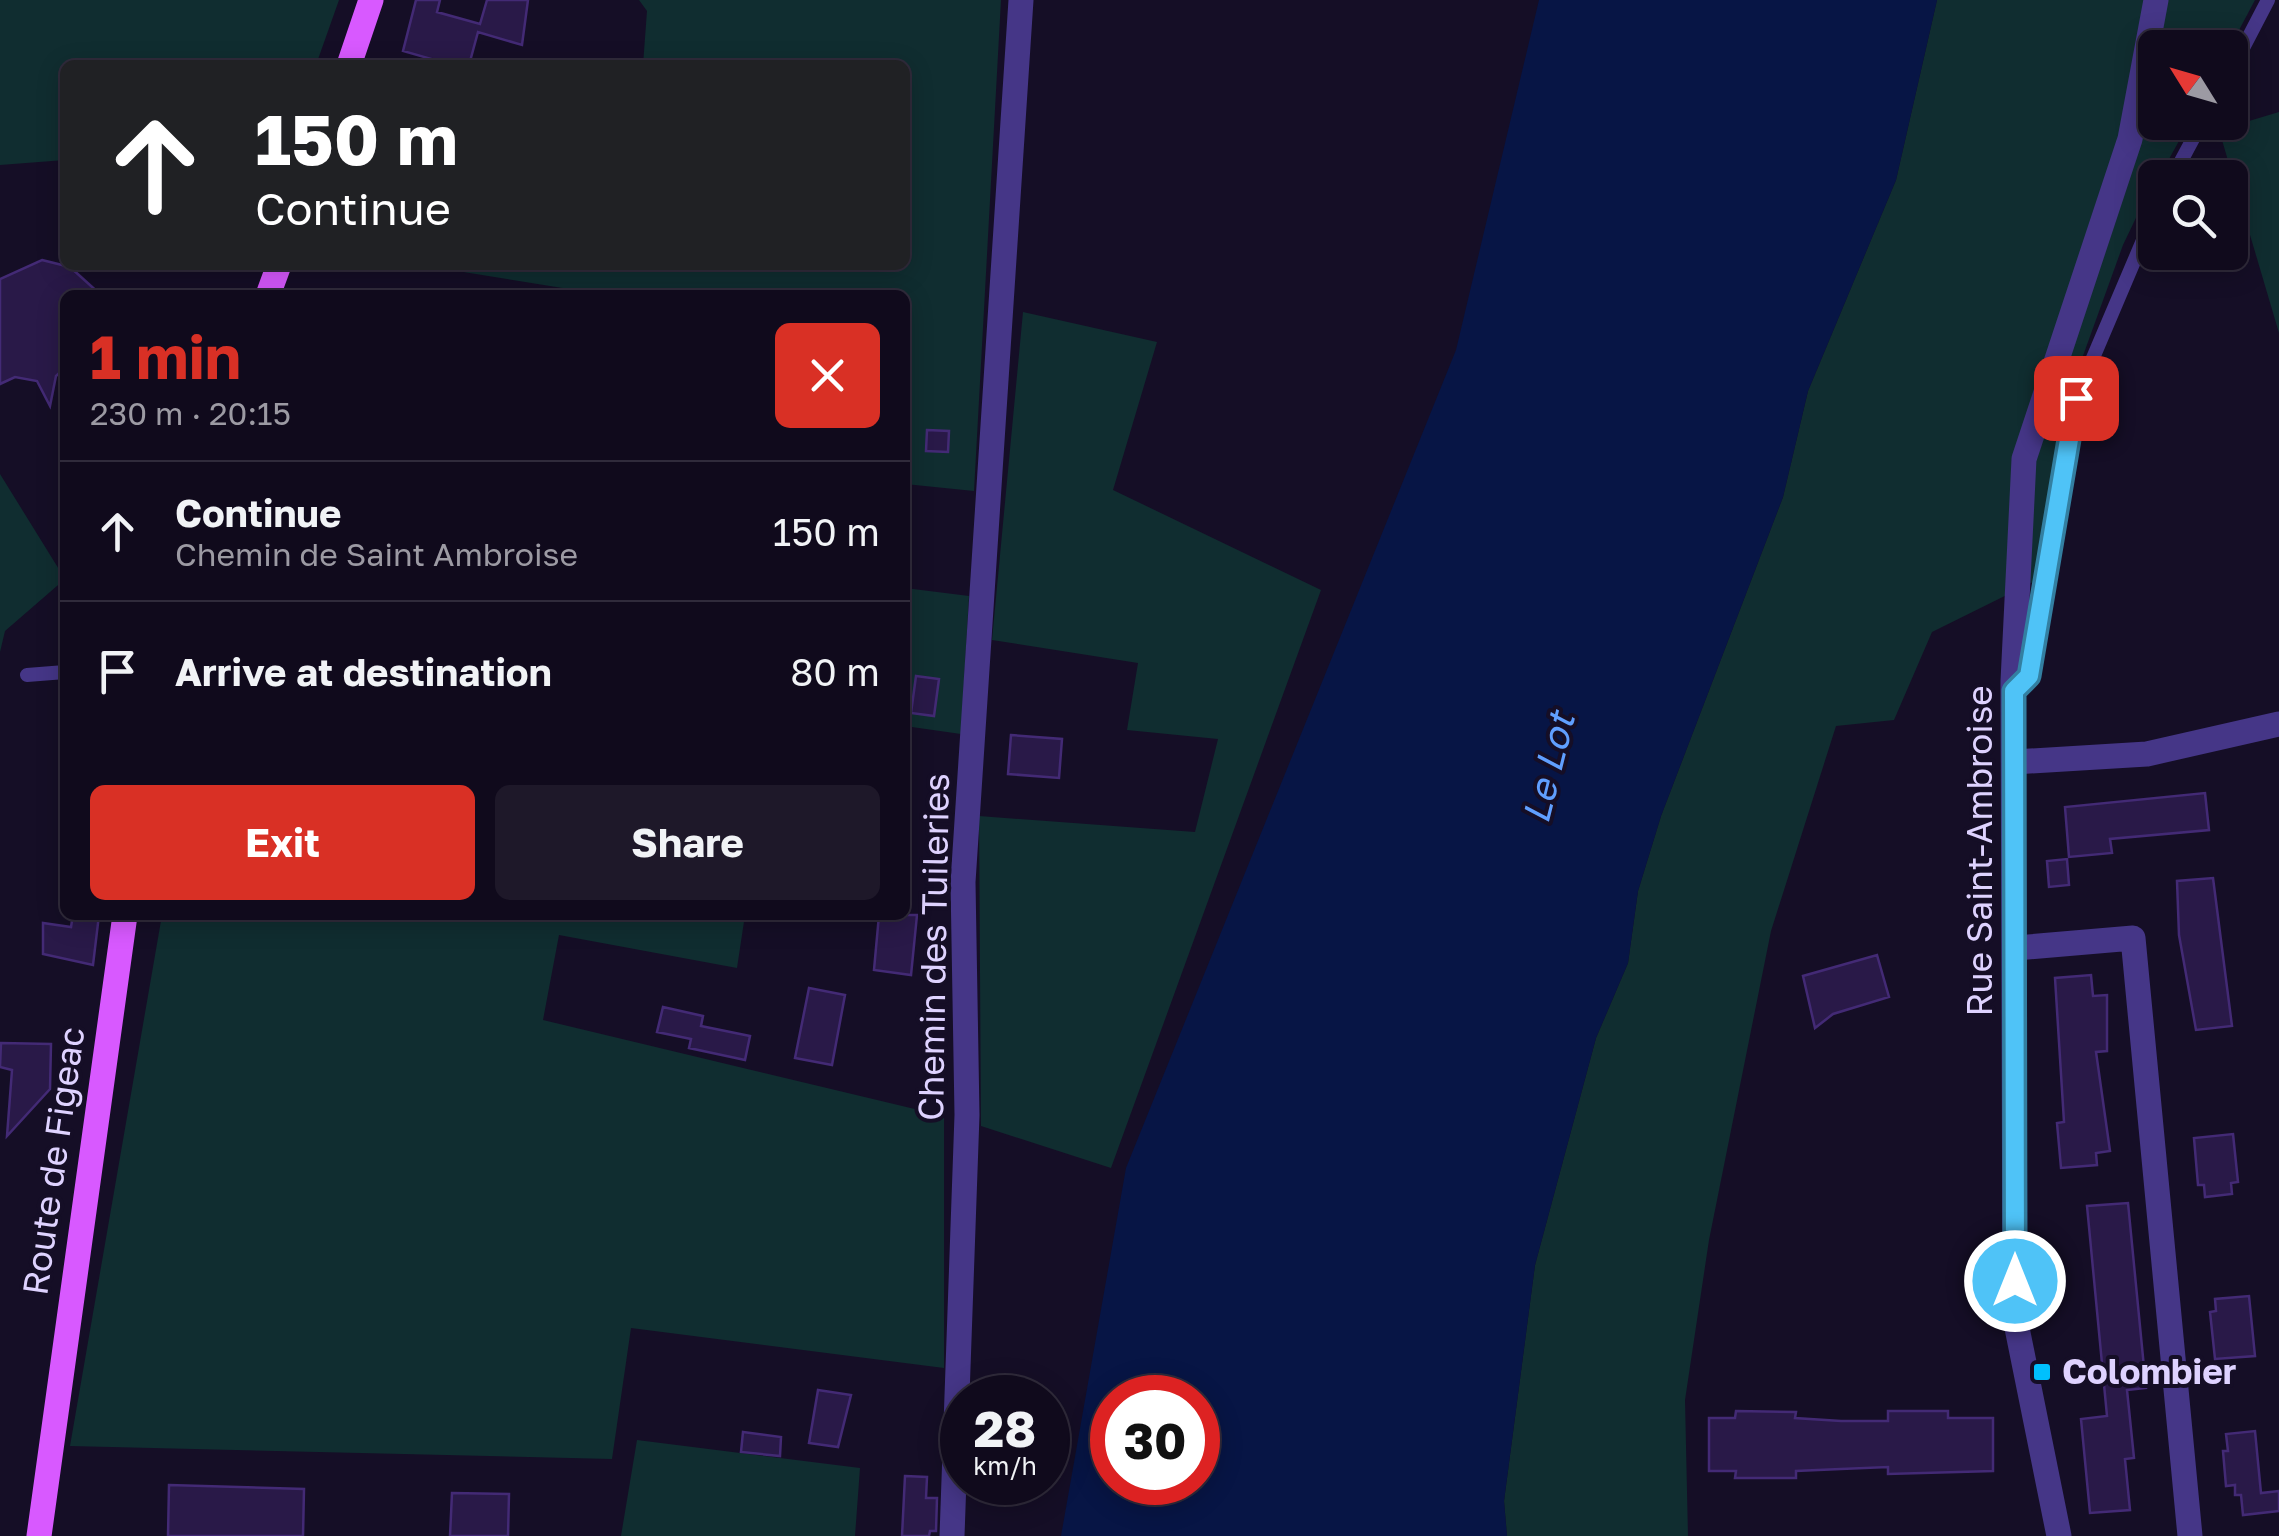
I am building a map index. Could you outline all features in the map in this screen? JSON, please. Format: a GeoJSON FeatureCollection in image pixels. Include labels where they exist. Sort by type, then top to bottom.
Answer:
{"type":"FeatureCollection","features":[{"type":"Feature","properties":{"kind":"main road"},"geometry":{"type":"LineString","coordinates":[[351,60],[371,0]]}},
{"type":"Feature","properties":{"kind":"main road","name":"Route de Figeac"},"geometry":{"type":"LineString","coordinates":[[38,1536],[101,1063],[124,920]]}},
{"type":"Feature","properties":{"kind":"street","name":"Chemin des Tuileries"},"geometry":{"type":"LineString","coordinates":[[952,1536],[968,1115],[963,882],[1021,0]]}},
{"type":"Feature","properties":{"kind":"street","name":"Rue Saint-Ambroise"},"geometry":{"type":"LineString","coordinates":[[2060,1536],[2014,1318],[2014,691],[2024,459],[2130,139],[2156,0]]}},
{"type":"Feature","properties":{"kind":"street"},"geometry":{"type":"LineString","coordinates":[[2014,762],[2148,754],[2279,724]]}},
{"type":"Feature","properties":{"kind":"street"},"geometry":{"type":"LineString","coordinates":[[2016,948],[2133,938],[2190,1536]]}},
{"type":"Feature","properties":{"kind":"lane"},"geometry":{"type":"LineString","coordinates":[[2248,38],[2268,0]]}},
{"type":"Feature","properties":{"kind":"lane"},"geometry":{"type":"LineString","coordinates":[[2014,691],[2029,676],[2036,644],[2076,398],[2138,252]]}},
{"type":"Feature","properties":{"kind":"lane"},"geometry":{"type":"LineString","coordinates":[[26,675],[60,672]]}},
{"type":"Feature","properties":{"kind":"green space"},"geometry":{"type":"Polygon","coordinates":[[[0,0],[339,0],[318,60],[60,60],[60,160],[0,165],[0,0]]]}},
{"type":"Feature","properties":{"kind":"green space"},"geometry":{"type":"Polygon","coordinates":[[[639,0],[1001,0],[974,491],[910,485],[910,290],[575,290],[451,270],[910,270],[910,60],[643,60],[647,11],[639,0]]]}},
{"type":"Feature","properties":{"kind":"green space"},"geometry":{"type":"Polygon","coordinates":[[[1937,0],[2255,0],[2239,30],[2138,30],[2138,140],[2180,140],[2168,160],[2138,160],[2138,214],[2071,389],[2037,580],[1932,632],[1894,720],[1836,726],[1771,931],[1709,1240],[1685,1400],[1688,1536],[1507,1536],[1504,1501],[1535,1265],[1596,1038],[1628,963],[1638,891],[1661,816],[1783,497],[1808,391],[1896,180],[1937,0]]]}},
{"type":"Feature","properties":{"kind":"green space"},"geometry":{"type":"Polygon","coordinates":[[[2279,112],[2279,333],[2248,228],[2248,160],[2228,160],[2222,140],[2248,140],[2248,121],[2279,112]]]}},
{"type":"Feature","properties":{"kind":"green space"},"geometry":{"type":"Polygon","coordinates":[[[1023,312],[1157,342],[1113,490],[1321,590],[1111,1168],[981,1126],[979,816],[1195,832],[1218,739],[1127,730],[1138,663],[992,640],[1023,312]]]}},
{"type":"Feature","properties":{"kind":"green space"},"geometry":{"type":"Polygon","coordinates":[[[0,474],[60,571],[60,583],[5,631],[0,652],[0,474]]]}},
{"type":"Feature","properties":{"kind":"green space"},"geometry":{"type":"Polygon","coordinates":[[[910,589],[969,596],[961,734],[910,727],[910,589]]]}},
{"type":"Feature","properties":{"kind":"green space"},"geometry":{"type":"Polygon","coordinates":[[[161,920],[744,920],[737,968],[559,935],[543,1020],[944,1116],[944,1368],[631,1328],[612,1459],[70,1446],[161,920]]]}},
{"type":"Feature","properties":{"kind":"green space"},"geometry":{"type":"Polygon","coordinates":[[[637,1440],[860,1468],[855,1536],[621,1536],[637,1440]]]}},
{"type":"Feature","properties":{"kind":"water","name":"Le Lot"},"geometry":{"type":"Polygon","coordinates":[[[1539,0],[1937,0],[1896,180],[1808,391],[1783,497],[1661,816],[1638,891],[1628,963],[1596,1038],[1535,1265],[1504,1501],[1507,1536],[1061,1536],[1066,1505],[1070,1505],[1070,1485],[1126,1168],[1456,350],[1539,0]]]}},
{"type":"Feature","properties":{"kind":"building"},"geometry":{"type":"Polygon","coordinates":[[[416,0],[440,0],[437,12],[480,24],[487,0],[528,0],[522,45],[478,32],[470,60],[434,60],[403,51],[416,0]]]}},
{"type":"Feature","properties":{"kind":"building"},"geometry":{"type":"Polygon","coordinates":[[[42,260],[60,264],[60,270],[73,270],[95,290],[60,290],[60,372],[50,406],[37,381],[15,377],[0,384],[0,279],[42,260]]]}},
{"type":"Feature","properties":{"kind":"building"},"geometry":{"type":"Polygon","coordinates":[[[927,430],[949,431],[948,452],[926,451],[927,430]]]}},
{"type":"Feature","properties":{"kind":"building"},"geometry":{"type":"Polygon","coordinates":[[[916,676],[939,679],[934,716],[911,713],[916,676]]]}},
{"type":"Feature","properties":{"kind":"building"},"geometry":{"type":"Polygon","coordinates":[[[1011,735],[1062,739],[1059,778],[1008,774],[1011,735]]]}},
{"type":"Feature","properties":{"kind":"building"},"geometry":{"type":"Polygon","coordinates":[[[2205,793],[2209,830],[2110,839],[2112,853],[2069,857],[2065,807],[2205,793]]]}},
{"type":"Feature","properties":{"kind":"building"},"geometry":{"type":"Polygon","coordinates":[[[2067,859],[2069,885],[2049,887],[2047,861],[2067,859]]]}},
{"type":"Feature","properties":{"kind":"building"},"geometry":{"type":"Polygon","coordinates":[[[2213,878],[2232,1026],[2196,1030],[2179,935],[2177,881],[2213,878]]]}},
{"type":"Feature","properties":{"kind":"building"},"geometry":{"type":"Polygon","coordinates":[[[910,915],[917,915],[911,975],[874,970],[879,920],[910,920],[910,915]]]}},
{"type":"Feature","properties":{"kind":"building"},"geometry":{"type":"Polygon","coordinates":[[[72,920],[98,920],[93,965],[43,954],[43,923],[71,927],[72,920]]]}},
{"type":"Feature","properties":{"kind":"building"},"geometry":{"type":"Polygon","coordinates":[[[1877,955],[1889,997],[1833,1014],[1815,1028],[1803,976],[1877,955]]]}},
{"type":"Feature","properties":{"kind":"building"},"geometry":{"type":"Polygon","coordinates":[[[2091,975],[2093,996],[2107,995],[2107,1051],[2096,1052],[2110,1151],[2096,1153],[2097,1165],[2061,1168],[2057,1123],[2064,1122],[2055,978],[2091,975]]]}},
{"type":"Feature","properties":{"kind":"building"},"geometry":{"type":"Polygon","coordinates":[[[809,988],[845,995],[832,1065],[795,1058],[809,988]]]}},
{"type":"Feature","properties":{"kind":"building"},"geometry":{"type":"Polygon","coordinates":[[[663,1007],[703,1016],[701,1026],[750,1036],[745,1060],[689,1048],[691,1039],[657,1032],[663,1007]]]}},
{"type":"Feature","properties":{"kind":"building"},"geometry":{"type":"Polygon","coordinates":[[[1,1043],[51,1044],[50,1089],[7,1136],[12,1070],[0,1067],[1,1043]]]}},
{"type":"Feature","properties":{"kind":"building"},"geometry":{"type":"Polygon","coordinates":[[[2233,1134],[2238,1182],[2231,1183],[2232,1194],[2205,1197],[2204,1185],[2198,1185],[2194,1138],[2233,1134]]]}},
{"type":"Feature","properties":{"kind":"building"},"geometry":{"type":"Polygon","coordinates":[[[2128,1203],[2146,1388],[2127,1390],[2134,1458],[2125,1459],[2130,1510],[2090,1513],[2081,1419],[2107,1416],[2087,1206],[2128,1203]]]}},
{"type":"Feature","properties":{"kind":"building"},"geometry":{"type":"Polygon","coordinates":[[[2249,1296],[2255,1356],[2215,1359],[2210,1312],[2216,1311],[2215,1299],[2249,1296]]]}},
{"type":"Feature","properties":{"kind":"building"},"geometry":{"type":"Polygon","coordinates":[[[818,1390],[851,1395],[838,1447],[809,1443],[818,1390]]]}},
{"type":"Feature","properties":{"kind":"building"},"geometry":{"type":"Polygon","coordinates":[[[1736,1411],[1796,1412],[1795,1418],[1841,1421],[1888,1421],[1888,1411],[1948,1411],[1948,1418],[1993,1418],[1993,1471],[1888,1474],[1888,1467],[1796,1471],[1796,1478],[1735,1478],[1736,1471],[1709,1471],[1709,1418],[1735,1418],[1736,1411]]]}},
{"type":"Feature","properties":{"kind":"building"},"geometry":{"type":"Polygon","coordinates":[[[2255,1431],[2261,1493],[2279,1491],[2279,1511],[2243,1515],[2241,1495],[2235,1495],[2235,1485],[2226,1486],[2223,1451],[2228,1451],[2226,1434],[2255,1431]]]}},
{"type":"Feature","properties":{"kind":"building"},"geometry":{"type":"Polygon","coordinates":[[[743,1432],[781,1437],[780,1456],[741,1452],[743,1432]]]}},
{"type":"Feature","properties":{"kind":"building"},"geometry":{"type":"Polygon","coordinates":[[[905,1476],[927,1477],[926,1498],[937,1498],[936,1531],[930,1531],[929,1536],[902,1536],[905,1476]]]}},
{"type":"Feature","properties":{"kind":"building"},"geometry":{"type":"Polygon","coordinates":[[[169,1485],[304,1489],[303,1536],[168,1536],[169,1485]]]}},
{"type":"Feature","properties":{"kind":"building"},"geometry":{"type":"Polygon","coordinates":[[[452,1493],[509,1494],[508,1536],[450,1536],[452,1493]]]}},
{"type":"Feature","properties":{"kind":"place","name":"Colombier"},"geometry":{"type":"Point","coordinates":[2042,1372]}},
{"type":"Feature","properties":{"kind":"route"},"geometry":{"type":"LineString","coordinates":[[2015,1281],[2014,691],[2029,676],[2046,597],[2058,492],[2076,398]]}}]}
